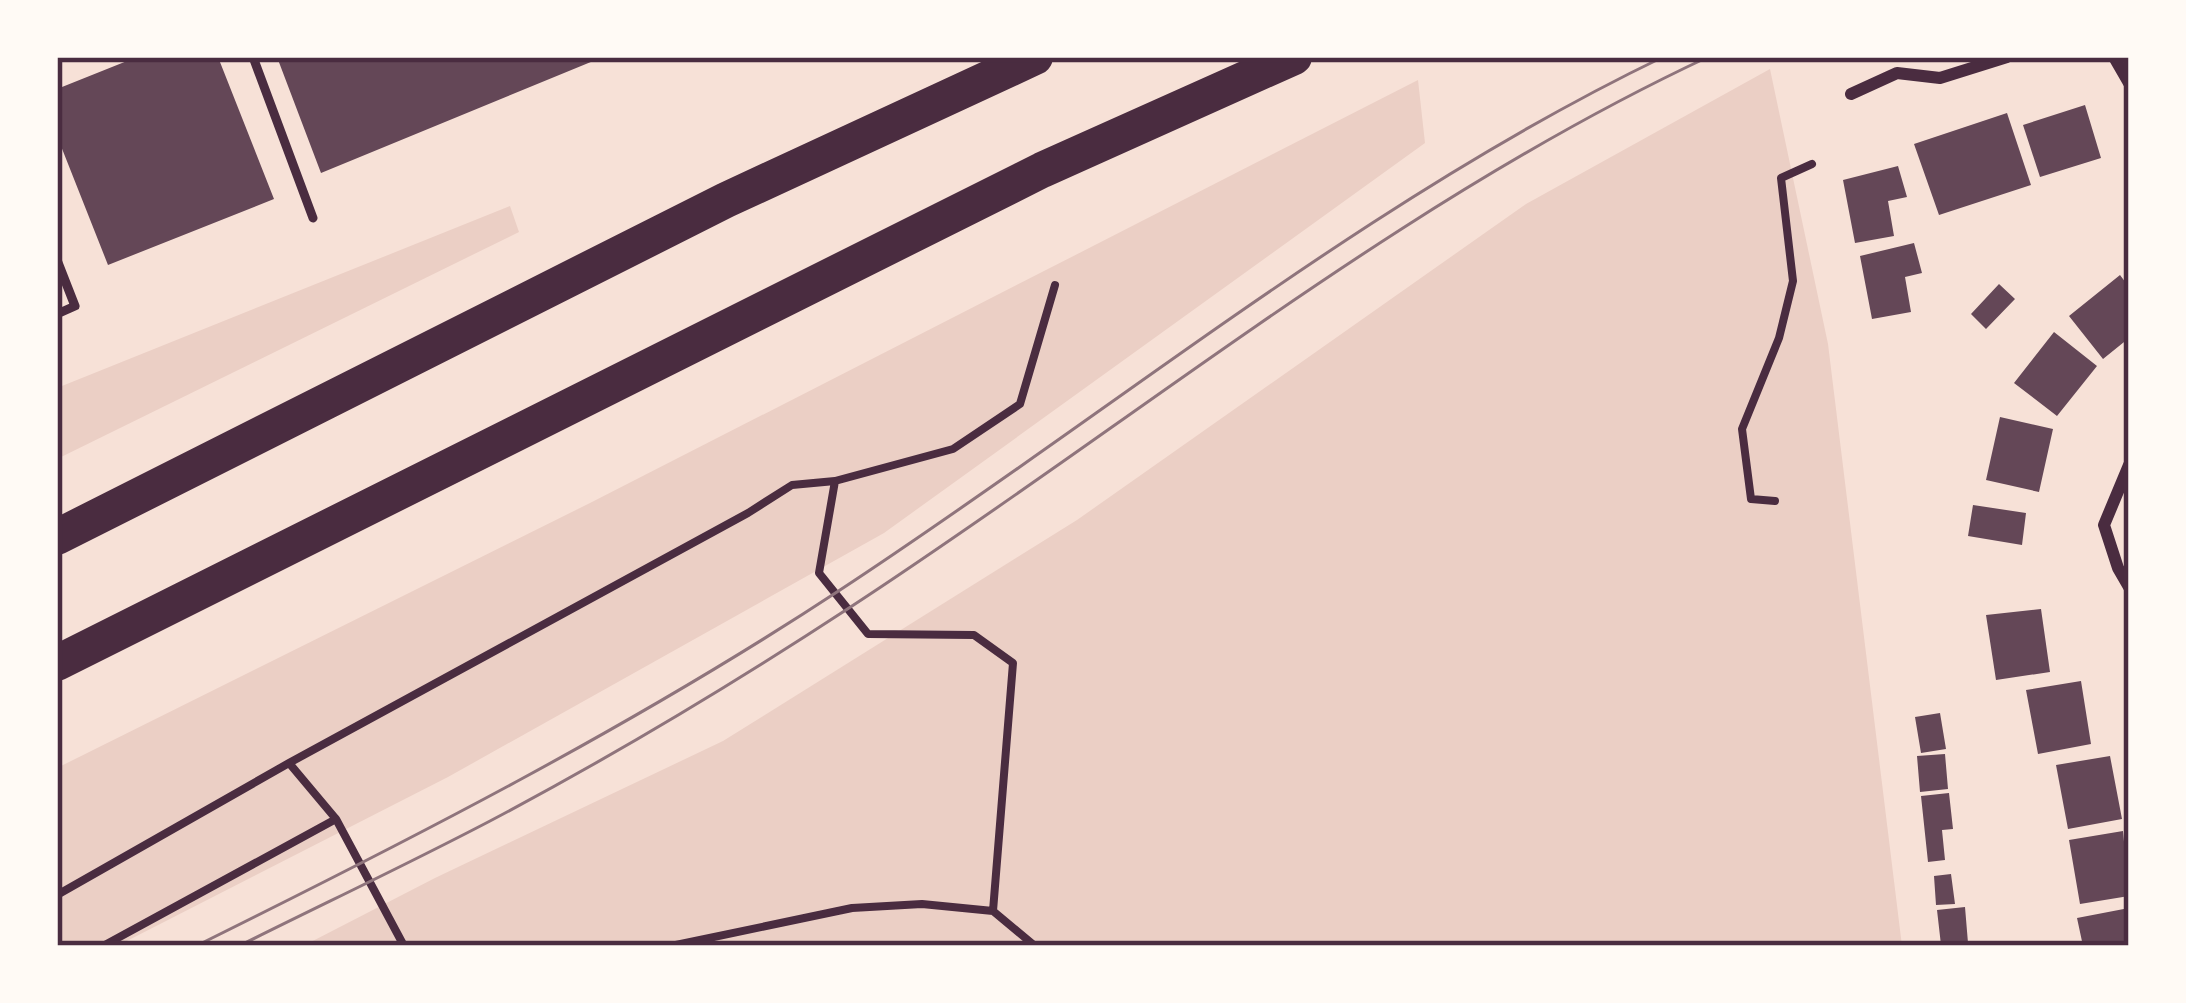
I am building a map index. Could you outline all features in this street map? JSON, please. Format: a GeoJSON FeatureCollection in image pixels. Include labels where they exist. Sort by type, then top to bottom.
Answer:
{"type":"FeatureCollection","features":[{"type":"Feature","properties":{"kind":"highway"},"geometry":{"type":"LineString","coordinates":[[57,538],[726,200],[1035,57]]}},
{"type":"Feature","properties":{"kind":"highway"},"geometry":{"type":"LineString","coordinates":[[57,663],[1042,170],[1294,57]]}},
{"type":"Feature","properties":{"kind":"street"},"geometry":{"type":"LineString","coordinates":[[1851,94],[1897,73],[1940,78],[2007,57]]}},
{"type":"Feature","properties":{"kind":"street"},"geometry":{"type":"LineString","coordinates":[[2114,57],[2129,83]]}},
{"type":"Feature","properties":{"kind":"street"},"geometry":{"type":"LineString","coordinates":[[2129,465],[2104,525],[2129,586]]}},
{"type":"Feature","properties":{"kind":"lane"},"geometry":{"type":"LineString","coordinates":[[253,57],[314,218]]}},
{"type":"Feature","properties":{"kind":"lane"},"geometry":{"type":"LineString","coordinates":[[57,260],[75,306],[57,314]]}},
{"type":"Feature","properties":{"kind":"path"},"geometry":{"type":"LineString","coordinates":[[1775,501],[1751,499],[1742,429],[1779,338],[1793,281],[1781,178],[1813,164]]}},
{"type":"Feature","properties":{"kind":"path"},"geometry":{"type":"LineString","coordinates":[[57,895],[792,485],[835,482],[953,449],[1020,404],[1055,285]]}},
{"type":"Feature","properties":{"kind":"path"},"geometry":{"type":"LineString","coordinates":[[835,482],[819,573],[868,634],[974,635],[1013,663],[993,911]]}},
{"type":"Feature","properties":{"kind":"path"},"geometry":{"type":"LineString","coordinates":[[289,763],[336,819],[404,946]]}},
{"type":"Feature","properties":{"kind":"path"},"geometry":{"type":"LineString","coordinates":[[103,946],[336,819]]}},
{"type":"Feature","properties":{"kind":"path"},"geometry":{"type":"LineString","coordinates":[[671,946],[851,908],[922,904],[993,911],[1022,941],[1035,946]]}},
{"type":"Feature","properties":{"kind":"shaded area"},"geometry":{"type":"Polygon","coordinates":[[[1770,69],[1828,344],[1902,946],[303,946],[723,741],[1077,520],[1526,204],[1770,69]]]}},
{"type":"Feature","properties":{"kind":"shaded area"},"geometry":{"type":"Polygon","coordinates":[[[1418,80],[1425,143],[884,533],[448,777],[117,946],[57,946],[57,768],[590,503],[1418,80]]]}},
{"type":"Feature","properties":{"kind":"shaded area"},"geometry":{"type":"Polygon","coordinates":[[[510,206],[519,232],[57,459],[57,388],[510,206]]]}},
{"type":"Feature","properties":{"kind":"building"},"geometry":{"type":"Polygon","coordinates":[[[137,57],[218,57],[274,199],[108,265],[57,136],[57,89],[137,57]]]}},
{"type":"Feature","properties":{"kind":"building"},"geometry":{"type":"Polygon","coordinates":[[[277,57],[603,57],[321,173],[277,57]]]}},
{"type":"Feature","properties":{"kind":"building"},"geometry":{"type":"Polygon","coordinates":[[[2085,105],[2101,158],[2040,177],[2023,125],[2085,105]]]}},
{"type":"Feature","properties":{"kind":"building"},"geometry":{"type":"Polygon","coordinates":[[[2007,113],[2031,185],[1939,215],[1914,144],[2007,113]]]}},
{"type":"Feature","properties":{"kind":"building"},"geometry":{"type":"Polygon","coordinates":[[[1898,166],[1907,197],[1888,201],[1894,236],[1855,243],[1843,180],[1898,166]]]}},
{"type":"Feature","properties":{"kind":"building"},"geometry":{"type":"Polygon","coordinates":[[[1914,243],[1922,273],[1905,277],[1911,312],[1872,319],[1860,256],[1914,243]]]}},
{"type":"Feature","properties":{"kind":"building"},"geometry":{"type":"Polygon","coordinates":[[[2120,275],[2129,287],[2129,338],[2103,359],[2069,316],[2120,275]]]}},
{"type":"Feature","properties":{"kind":"building"},"geometry":{"type":"Polygon","coordinates":[[[1999,284],[2015,299],[1986,329],[1971,314],[1999,284]]]}},
{"type":"Feature","properties":{"kind":"building"},"geometry":{"type":"Polygon","coordinates":[[[2054,332],[2097,366],[2057,416],[2014,383],[2054,332]]]}},
{"type":"Feature","properties":{"kind":"building"},"geometry":{"type":"Polygon","coordinates":[[[2000,417],[2053,429],[2039,492],[1986,480],[2000,417]]]}},
{"type":"Feature","properties":{"kind":"building"},"geometry":{"type":"Polygon","coordinates":[[[1973,505],[2026,513],[2022,545],[1968,536],[1973,505]]]}},
{"type":"Feature","properties":{"kind":"building"},"geometry":{"type":"Polygon","coordinates":[[[2041,609],[2050,672],[1996,680],[1986,615],[2041,609]]]}},
{"type":"Feature","properties":{"kind":"building"},"geometry":{"type":"Polygon","coordinates":[[[2081,681],[2091,744],[2038,754],[2026,690],[2081,681]]]}},
{"type":"Feature","properties":{"kind":"building"},"geometry":{"type":"Polygon","coordinates":[[[1940,713],[1946,749],[1921,753],[1915,717],[1940,713]]]}},
{"type":"Feature","properties":{"kind":"building"},"geometry":{"type":"Polygon","coordinates":[[[1945,754],[1948,789],[1920,792],[1917,756],[1945,754]]]}},
{"type":"Feature","properties":{"kind":"building"},"geometry":{"type":"Polygon","coordinates":[[[2110,756],[2122,819],[2068,829],[2056,765],[2110,756]]]}},
{"type":"Feature","properties":{"kind":"building"},"geometry":{"type":"Polygon","coordinates":[[[1949,793],[1953,829],[1942,830],[1945,860],[1928,862],[1921,796],[1949,793]]]}},
{"type":"Feature","properties":{"kind":"building"},"geometry":{"type":"Polygon","coordinates":[[[2123,831],[2129,896],[2080,904],[2069,840],[2123,831]]]}},
{"type":"Feature","properties":{"kind":"building"},"geometry":{"type":"Polygon","coordinates":[[[1951,874],[1955,904],[1936,905],[1934,876],[1951,874]]]}},
{"type":"Feature","properties":{"kind":"building"},"geometry":{"type":"Polygon","coordinates":[[[1965,907],[1968,943],[1941,945],[1937,910],[1965,907]]]}},
{"type":"Feature","properties":{"kind":"building"},"geometry":{"type":"Polygon","coordinates":[[[2129,908],[2129,941],[2083,946],[2077,918],[2129,908]]]}},
{"type":"Feature","properties":{"kind":"tram line"},"geometry":{"type":"LineString","coordinates":[[196,946],[524,778],[762,640],[942,522],[1345,241],[1554,113],[1663,57]]}},
{"type":"Feature","properties":{"kind":"tram line"},"geometry":{"type":"LineString","coordinates":[[239,946],[490,821],[717,692],[955,537],[1375,246],[1483,178],[1708,57]]}}]}
